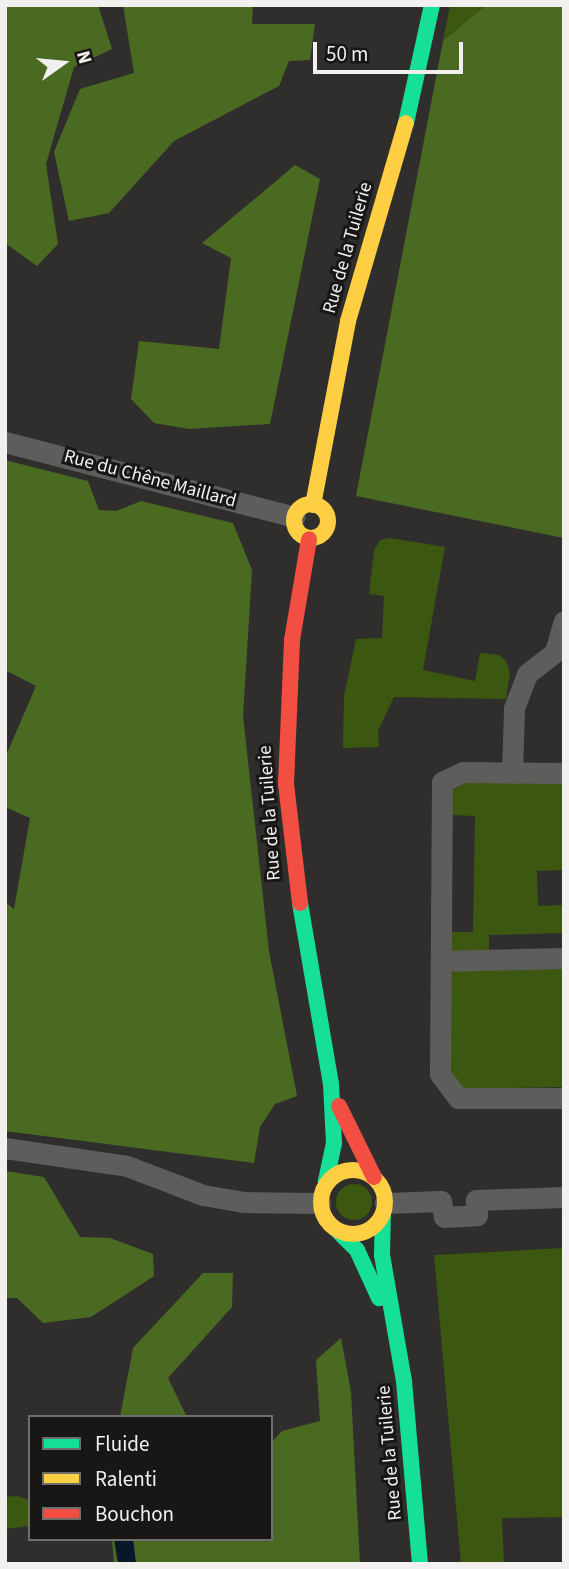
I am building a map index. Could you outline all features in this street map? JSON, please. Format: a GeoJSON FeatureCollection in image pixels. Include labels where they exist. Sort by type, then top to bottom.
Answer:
{"type":"FeatureCollection","features":[{"type":"Feature","properties":{"kind":"street","name":"Rue de la Tuilerie"},"geometry":{"type":"LineString","coordinates":[[313,505],[348,321],[402,139],[432,5]]}},
{"type":"Feature","properties":{"kind":"street","name":"Rue du Chêne Maillard"},"geometry":{"type":"LineString","coordinates":[[5,442],[294,517]]}},
{"type":"Feature","properties":{"kind":"street"},"geometry":{"type":"LineString","coordinates":[[313,505],[323,510],[327,526],[320,535],[309,538],[297,531],[294,517],[303,506],[313,505]]}},
{"type":"Feature","properties":{"kind":"street","name":"Rue de la Tuilerie"},"geometry":{"type":"LineString","coordinates":[[309,538],[292,640],[286,784],[294,868],[331,1084],[334,1143],[326,1182]]}},
{"type":"Feature","properties":{"kind":"street"},"geometry":{"type":"LineString","coordinates":[[512,773],[514,708],[527,674],[555,652],[564,621]]}},
{"type":"Feature","properties":{"kind":"street"},"geometry":{"type":"LineString","coordinates":[[564,773],[463,772],[442,782],[440,1074],[458,1098],[564,1098]]}},
{"type":"Feature","properties":{"kind":"street"},"geometry":{"type":"LineString","coordinates":[[441,961],[564,958]]}},
{"type":"Feature","properties":{"kind":"street","name":"Rue de la Tuilerie"},"geometry":{"type":"LineString","coordinates":[[331,1084],[346,1126],[374,1177]]}},
{"type":"Feature","properties":{"kind":"street"},"geometry":{"type":"LineString","coordinates":[[5,1148],[127,1166],[202,1195],[244,1202],[320,1203]]}},
{"type":"Feature","properties":{"kind":"street"},"geometry":{"type":"LineString","coordinates":[[384,1208],[374,1177],[345,1170],[326,1182],[320,1203],[325,1220],[338,1231],[363,1233],[384,1208],[441,1201],[444,1217],[477,1215],[476,1200],[564,1197]]}},
{"type":"Feature","properties":{"kind":"street","name":"Rue de la Tuilerie"},"geometry":{"type":"LineString","coordinates":[[384,1208],[382,1255],[397,1340],[421,1564]]}},
{"type":"Feature","properties":{"kind":"street","name":"Rue de la Tuilerie"},"geometry":{"type":"LineString","coordinates":[[338,1231],[356,1250],[397,1340]]}},
{"type":"Feature","properties":{"kind":"green space"},"geometry":{"type":"Polygon","coordinates":[[[5,5],[98,5],[112,49],[74,67],[46,164],[58,244],[37,266],[5,243],[5,5]]]}},
{"type":"Feature","properties":{"kind":"green space"},"geometry":{"type":"Polygon","coordinates":[[[123,5],[253,5],[252,24],[315,24],[310,60],[289,61],[279,86],[174,141],[109,213],[69,221],[54,152],[80,89],[134,73],[123,5]]]}},
{"type":"Feature","properties":{"kind":"green space"},"geometry":{"type":"Polygon","coordinates":[[[450,5],[486,5],[443,41],[450,5]]]}},
{"type":"Feature","properties":{"kind":"green space"},"geometry":{"type":"Polygon","coordinates":[[[486,5],[564,5],[564,538],[356,496],[443,41],[486,5]]]}},
{"type":"Feature","properties":{"kind":"green space"},"geometry":{"type":"Polygon","coordinates":[[[295,165],[320,179],[270,424],[189,429],[154,423],[131,399],[139,341],[219,349],[231,258],[202,243],[295,165]]]}},
{"type":"Feature","properties":{"kind":"green space"},"geometry":{"type":"Polygon","coordinates":[[[5,460],[88,481],[99,510],[116,511],[141,501],[233,523],[252,570],[243,716],[269,951],[297,1096],[275,1104],[260,1127],[254,1163],[5,1131],[5,902],[14,909],[30,818],[5,807],[5,758],[36,686],[5,670],[5,460]]]}},
{"type":"Feature","properties":{"kind":"green space"},"geometry":{"type":"Polygon","coordinates":[[[390,538],[445,547],[423,670],[475,681],[480,653],[499,655],[506,661],[510,673],[506,699],[394,697],[378,731],[379,747],[343,748],[344,696],[356,639],[382,638],[384,596],[369,594],[374,551],[380,540],[390,538]]]}},
{"type":"Feature","properties":{"kind":"green space"},"geometry":{"type":"Polygon","coordinates":[[[466,782],[564,783],[564,870],[537,871],[538,906],[564,905],[564,933],[489,935],[489,954],[449,954],[450,932],[473,932],[475,816],[451,815],[451,791],[466,782]]]}},
{"type":"Feature","properties":{"kind":"green space"},"geometry":{"type":"Polygon","coordinates":[[[564,967],[564,1087],[464,1089],[450,1071],[449,976],[456,969],[564,967]]]}},
{"type":"Feature","properties":{"kind":"green space"},"geometry":{"type":"Polygon","coordinates":[[[5,1171],[44,1177],[80,1237],[110,1238],[153,1254],[154,1276],[91,1317],[43,1323],[17,1298],[5,1298],[5,1171]]]}},
{"type":"Feature","properties":{"kind":"green space"},"geometry":{"type":"Polygon","coordinates":[[[354,1184],[367,1189],[372,1202],[367,1215],[354,1220],[341,1215],[336,1202],[341,1189],[354,1184]]]}},
{"type":"Feature","properties":{"kind":"green space"},"geometry":{"type":"Polygon","coordinates":[[[564,1248],[564,1517],[502,1518],[504,1564],[461,1564],[434,1255],[564,1248]]]}},
{"type":"Feature","properties":{"kind":"green space"},"geometry":{"type":"Polygon","coordinates":[[[203,1273],[233,1273],[232,1307],[168,1378],[186,1415],[120,1415],[133,1348],[203,1273]]]}},
{"type":"Feature","properties":{"kind":"green space"},"geometry":{"type":"Polygon","coordinates":[[[341,1338],[351,1392],[360,1564],[114,1564],[112,1541],[273,1541],[273,1441],[282,1431],[320,1421],[316,1360],[341,1338]]]}},
{"type":"Feature","properties":{"kind":"green space"},"geometry":{"type":"Polygon","coordinates":[[[17,1496],[28,1499],[28,1526],[5,1529],[5,1497],[17,1496]]]}},
{"type":"Feature","properties":{"kind":"water"},"geometry":{"type":"Polygon","coordinates":[[[114,1541],[133,1541],[136,1563],[118,1564],[114,1541]]]}},
{"type":"Feature","properties":{"kind":"traffic: fast"},"geometry":{"type":"LineString","coordinates":[[406,123],[432,5]]}},
{"type":"Feature","properties":{"kind":"traffic: fast"},"geometry":{"type":"LineString","coordinates":[[300,903],[331,1084],[334,1143],[326,1182]]}},
{"type":"Feature","properties":{"kind":"traffic: fast"},"geometry":{"type":"LineString","coordinates":[[383,1213],[382,1255],[404,1381],[420,1564]]}},
{"type":"Feature","properties":{"kind":"traffic: fast"},"geometry":{"type":"LineString","coordinates":[[338,1231],[357,1250],[379,1298]]}},
{"type":"Feature","properties":{"kind":"traffic: slow"},"geometry":{"type":"LineString","coordinates":[[313,505],[348,321],[406,123]]}},
{"type":"Feature","properties":{"kind":"traffic: slow"},"geometry":{"type":"LineString","coordinates":[[311,504],[323,509],[328,521],[323,533],[311,538],[299,533],[294,521],[299,509],[311,504]]}},
{"type":"Feature","properties":{"kind":"traffic: slow"},"geometry":{"type":"LineString","coordinates":[[347,1170],[359,1170],[376,1179],[383,1190],[385,1202],[383,1214],[376,1225],[359,1234],[347,1234],[335,1229],[326,1220],[321,1208],[321,1196],[326,1184],[335,1175],[347,1170]]}},
{"type":"Feature","properties":{"kind":"traffic: jam"},"geometry":{"type":"LineString","coordinates":[[300,903],[286,784],[292,640],[309,539]]}},
{"type":"Feature","properties":{"kind":"traffic: jam"},"geometry":{"type":"LineString","coordinates":[[339,1106],[374,1177]]}}]}
